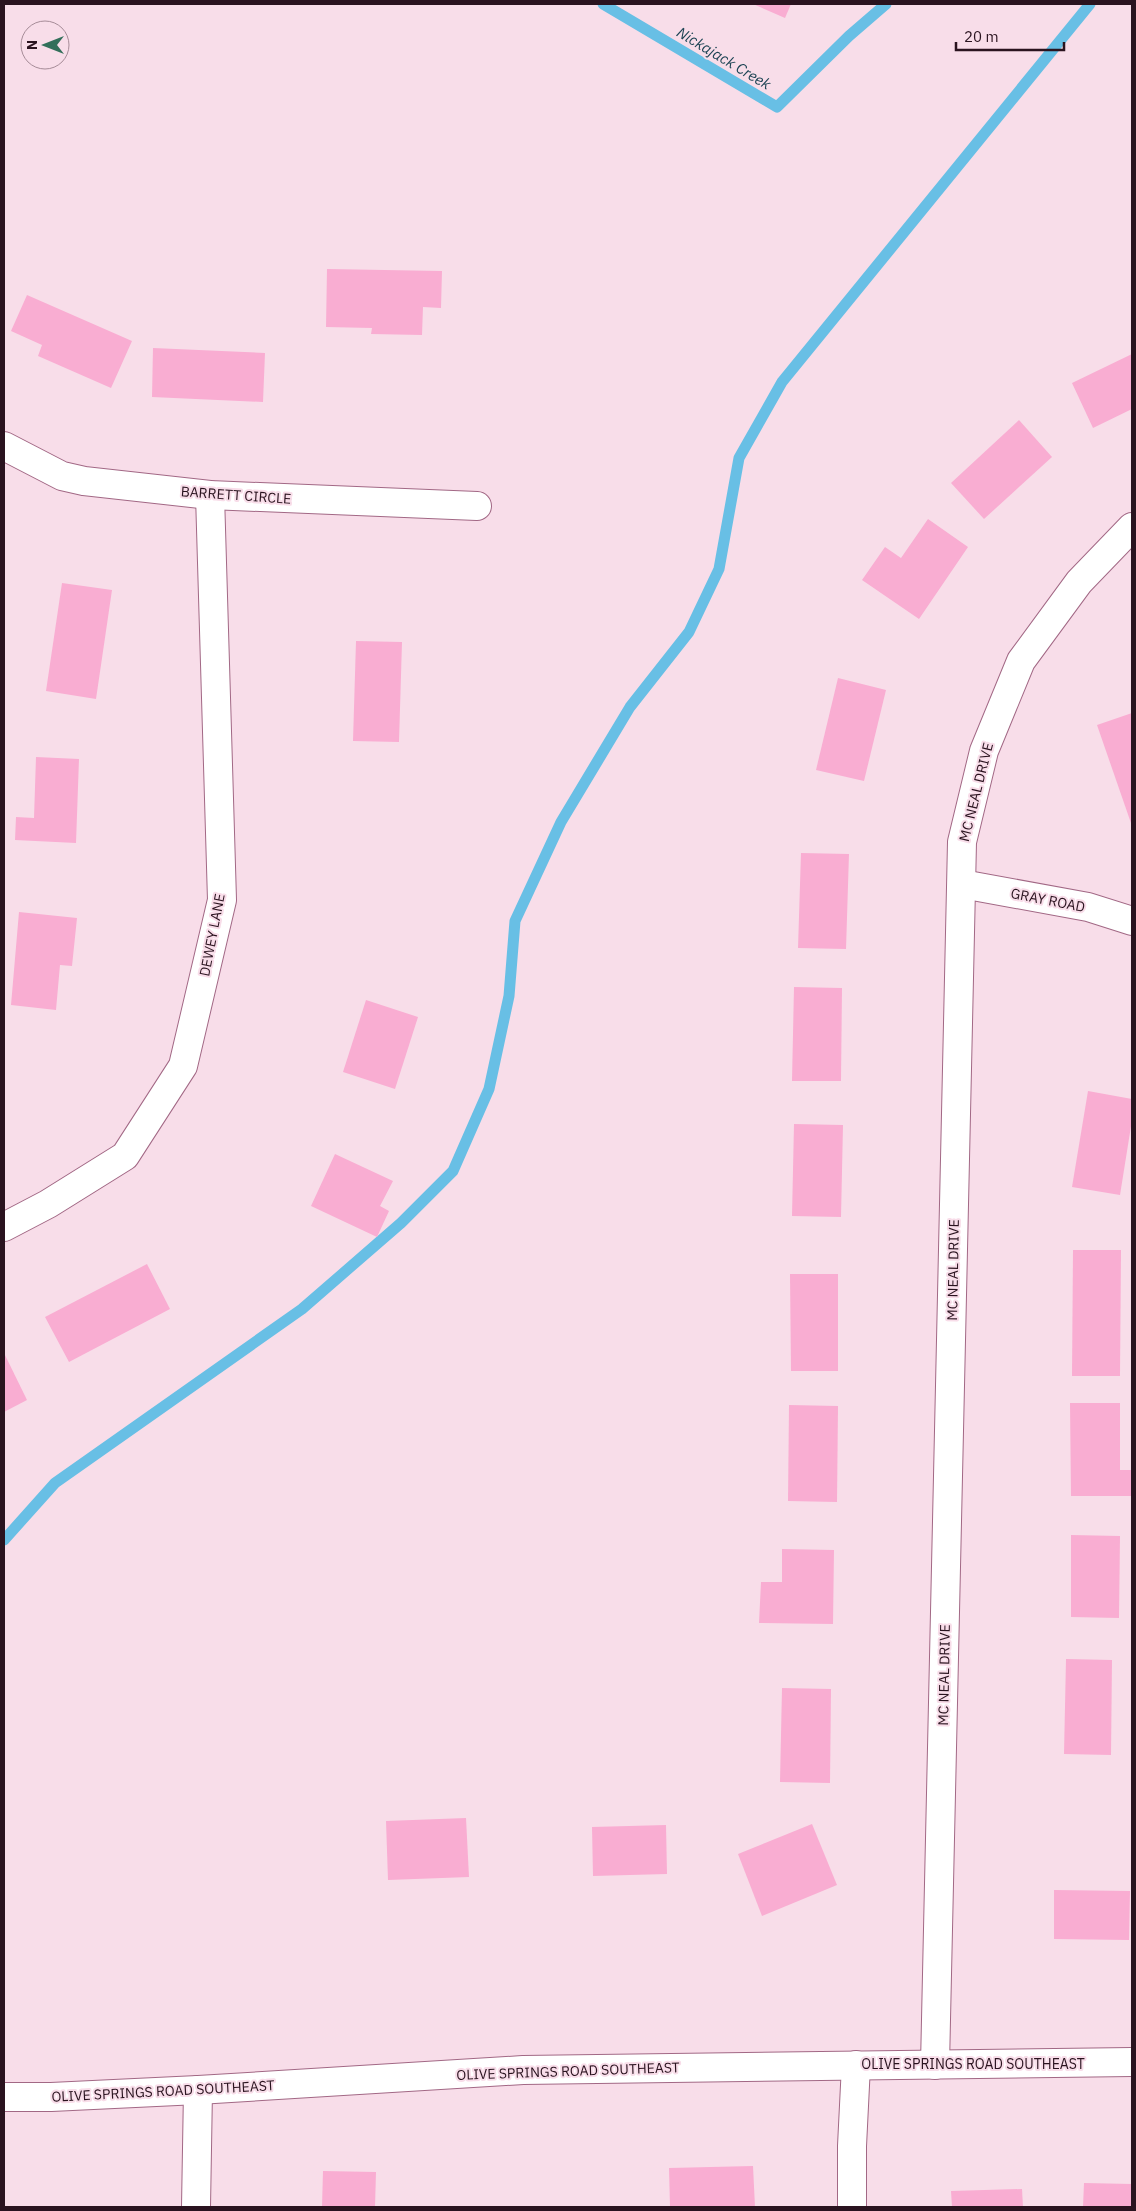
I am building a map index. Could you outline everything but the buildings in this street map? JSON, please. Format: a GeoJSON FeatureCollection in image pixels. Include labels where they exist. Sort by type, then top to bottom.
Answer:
{"type":"FeatureCollection","features":[{"type":"Feature","properties":{"kind":"street","name":"BARRETT CIRCLE"},"geometry":{"type":"LineString","coordinates":[[4,446],[62,476],[84,481],[210,495],[477,506]]}},
{"type":"Feature","properties":{"kind":"street","name":"DEWEY LANE"},"geometry":{"type":"LineString","coordinates":[[4,1227],[48,1204],[125,1156],[183,1066],[222,900],[210,495]]}},
{"type":"Feature","properties":{"kind":"street","name":"MC NEAL DRIVE"},"geometry":{"type":"LineString","coordinates":[[935,2064],[962,842],[984,752],[1022,661],[1079,582],[1132,527]]}},
{"type":"Feature","properties":{"kind":"street","name":"GRAY ROAD"},"geometry":{"type":"LineString","coordinates":[[962,884],[1088,907],[1132,921]]}},
{"type":"Feature","properties":{"kind":"street","name":"OLIVE SPRINGS ROAD SOUTHEAST"},"geometry":{"type":"LineString","coordinates":[[4,2097],[61,2097],[198,2090],[523,2070],[856,2064],[1132,2062]]}},
{"type":"Feature","properties":{"kind":"street"},"geometry":{"type":"LineString","coordinates":[[852,2207],[852,2146],[856,2064]]}},
{"type":"Feature","properties":{"kind":"street"},"geometry":{"type":"LineString","coordinates":[[196,2207],[198,2090]]}},
{"type":"Feature","properties":{"kind":"waterway","name":"Nickajack Creek"},"geometry":{"type":"LineString","coordinates":[[603,4],[777,107],[849,36],[886,4]]}},
{"type":"Feature","properties":{"kind":"waterway"},"geometry":{"type":"LineString","coordinates":[[4,1540],[55,1483],[302,1309],[401,1223],[453,1171],[489,1089],[509,996],[515,921],[561,822],[630,707],[689,632],[719,569],[739,458],[782,382],[1090,4]]}}]}
